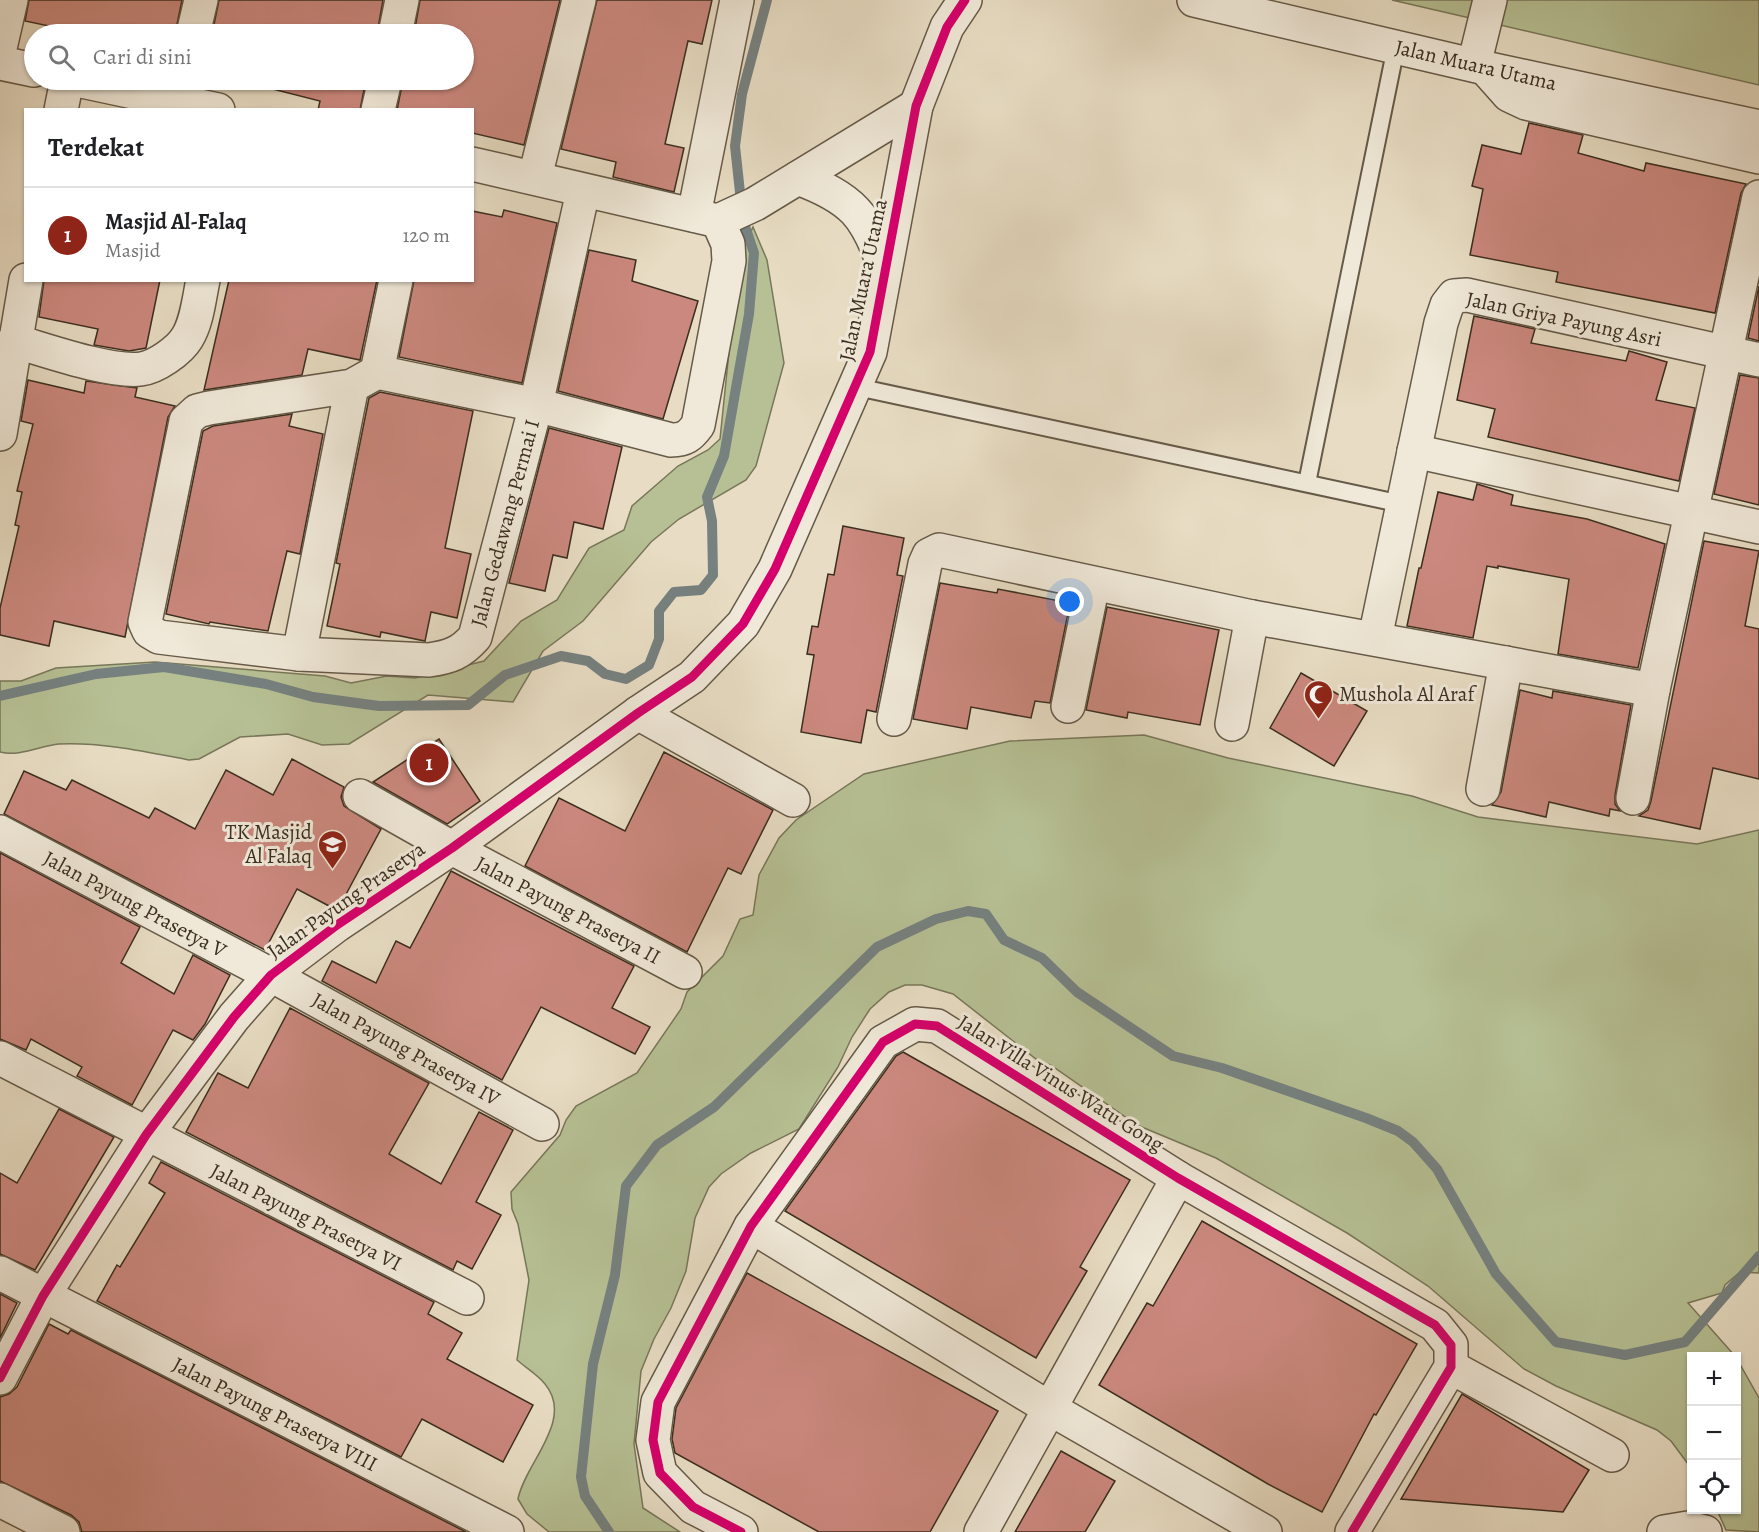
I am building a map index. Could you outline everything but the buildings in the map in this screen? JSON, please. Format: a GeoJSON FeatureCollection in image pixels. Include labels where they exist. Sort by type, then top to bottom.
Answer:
{"type":"FeatureCollection","features":[{"type":"Feature","properties":{"kind":"street"},"geometry":{"type":"LineString","coordinates":[[0,48],[11,0]]}},
{"type":"Feature","properties":{"kind":"street"},"geometry":{"type":"LineString","coordinates":[[195,24],[201,0]]}},
{"type":"Feature","properties":{"kind":"street"},"geometry":{"type":"LineString","coordinates":[[397,24],[402,0]]}},
{"type":"Feature","properties":{"kind":"street"},"geometry":{"type":"LineString","coordinates":[[535,177],[579,0]]}},
{"type":"Feature","properties":{"kind":"street"},"geometry":{"type":"LineString","coordinates":[[724,213],[737,0]]}},
{"type":"Feature","properties":{"kind":"street","name":"Jalan Muara Utama"},"geometry":{"type":"LineString","coordinates":[[692,677],[743,624],[775,569],[857,387],[870,352],[916,106],[947,27],[965,0]]}},
{"type":"Feature","properties":{"kind":"street","name":"Jalan Muara Utama"},"geometry":{"type":"LineString","coordinates":[[1194,0],[1480,67],[1759,128]]}},
{"type":"Feature","properties":{"kind":"street"},"geometry":{"type":"LineString","coordinates":[[1490,0],[1480,67],[1509,95],[1526,104],[1759,156]]}},
{"type":"Feature","properties":{"kind":"street"},"geometry":{"type":"LineString","coordinates":[[0,63],[24,68]]}},
{"type":"Feature","properties":{"kind":"street"},"geometry":{"type":"LineString","coordinates":[[61,108],[65,90]]}},
{"type":"Feature","properties":{"kind":"street"},"geometry":{"type":"LineString","coordinates":[[181,90],[214,108]]}},
{"type":"Feature","properties":{"kind":"street"},"geometry":{"type":"LineString","coordinates":[[378,108],[383,90]]}},
{"type":"Feature","properties":{"kind":"street"},"geometry":{"type":"LineString","coordinates":[[474,164],[535,177],[583,191],[724,213],[798,178],[916,106]]}},
{"type":"Feature","properties":{"kind":"street"},"geometry":{"type":"LineString","coordinates":[[798,178],[845,199],[857,211],[877,243],[885,269]]}},
{"type":"Feature","properties":{"kind":"street","name":"Jalan Gedawang Permai I"},"geometry":{"type":"LineString","coordinates":[[583,191],[536,405],[475,637],[465,650],[449,657],[429,660],[298,654],[159,637],[149,631],[145,622],[186,421],[198,411],[365,379],[536,405],[671,440],[682,440],[691,435],[698,425],[729,261],[724,213]]}},
{"type":"Feature","properties":{"kind":"street"},"geometry":{"type":"LineString","coordinates":[[1633,798],[1653,690],[1759,197]]}},
{"type":"Feature","properties":{"kind":"street"},"geometry":{"type":"LineString","coordinates":[[0,434],[26,282]]}},
{"type":"Feature","properties":{"kind":"street"},"geometry":{"type":"LineString","coordinates":[[14,341],[118,368],[142,369],[165,358],[185,341],[193,327],[203,282]]}},
{"type":"Feature","properties":{"kind":"street"},"geometry":{"type":"LineString","coordinates":[[298,654],[365,379],[395,282]]}},
{"type":"Feature","properties":{"kind":"street","name":"Jalan Griya Payung Asri"},"geometry":{"type":"LineString","coordinates":[[1375,638],[1442,323],[1447,305],[1454,296],[1467,295],[1759,360]]}},
{"type":"Feature","properties":{"kind":"street"},"geometry":{"type":"LineString","coordinates":[[1414,451],[1759,527]]}},
{"type":"Feature","properties":{"kind":"street"},"geometry":{"type":"LineString","coordinates":[[894,719],[926,564],[934,552],[939,550],[1252,617],[1653,690]]}},
{"type":"Feature","properties":{"kind":"street"},"geometry":{"type":"LineString","coordinates":[[1068,706],[1093,584]]}},
{"type":"Feature","properties":{"kind":"street"},"geometry":{"type":"LineString","coordinates":[[1232,724],[1252,617]]}},
{"type":"Feature","properties":{"kind":"street"},"geometry":{"type":"LineString","coordinates":[[1483,789],[1506,663]]}},
{"type":"Feature","properties":{"kind":"street","name":"Jalan Payung Prasetya"},"geometry":{"type":"LineString","coordinates":[[0,1378],[43,1296],[146,1135],[234,1017],[271,975],[338,925],[452,849],[638,713],[692,677]]}},
{"type":"Feature","properties":{"kind":"street"},"geometry":{"type":"LineString","coordinates":[[638,713],[793,800]]}},
{"type":"Feature","properties":{"kind":"street","name":"Jalan Payung Prasetya II"},"geometry":{"type":"LineString","coordinates":[[360,796],[452,849],[685,972]]}},
{"type":"Feature","properties":{"kind":"street","name":"Jalan Payung Prasetya V"},"geometry":{"type":"LineString","coordinates":[[0,832],[271,975]]}},
{"type":"Feature","properties":{"kind":"street","name":"Jalan Payung Prasetya IV"},"geometry":{"type":"LineString","coordinates":[[271,975],[542,1124]]}},
{"type":"Feature","properties":{"kind":"street","name":"Jalan Villa Vinus Watu Gong"},"geometry":{"type":"LineString","coordinates":[[741,1532],[693,1507],[660,1473],[653,1440],[658,1402],[751,1226],[883,1041],[915,1024],[937,1026],[1178,1178],[1435,1325],[1450,1345],[1451,1367]]}},
{"type":"Feature","properties":{"kind":"street","name":"Jalan Payung Prasetya VI"},"geometry":{"type":"LineString","coordinates":[[0,1058],[467,1298]]}},
{"type":"Feature","properties":{"kind":"street","name":"Jalan Villa Vinus Watu Gong"},"geometry":{"type":"LineString","coordinates":[[981,1532],[1178,1178]]}},
{"type":"Feature","properties":{"kind":"street"},"geometry":{"type":"LineString","coordinates":[[751,1226],[1049,1408],[1265,1532]]}},
{"type":"Feature","properties":{"kind":"street","name":"Jalan Payung Prasetya VIII"},"geometry":{"type":"LineString","coordinates":[[0,1273],[507,1532]]}},
{"type":"Feature","properties":{"kind":"street"},"geometry":{"type":"LineString","coordinates":[[1352,1532],[1451,1367],[1612,1455]]}},
{"type":"Feature","properties":{"kind":"street"},"geometry":{"type":"LineString","coordinates":[[0,1500],[63,1532]]}},
{"type":"Feature","properties":{"kind":"street"},"geometry":{"type":"LineString","coordinates":[[1664,1532],[1688,1528],[1705,1532]]}},
{"type":"Feature","properties":{"kind":"lane"},"geometry":{"type":"LineString","coordinates":[[1307,483],[1396,47]]}},
{"type":"Feature","properties":{"kind":"lane"},"geometry":{"type":"LineString","coordinates":[[857,387],[1402,504]]}},
{"type":"Feature","properties":{"kind":"green space"},"geometry":{"type":"Polygon","coordinates":[[[1392,0],[1759,0],[1759,85],[1392,0]]]}},
{"type":"Feature","properties":{"kind":"green space"},"geometry":{"type":"Polygon","coordinates":[[[753,227],[767,260],[784,363],[756,466],[746,480],[679,519],[651,542],[583,621],[543,651],[513,702],[428,695],[349,744],[322,745],[288,734],[240,737],[199,759],[189,760],[124,748],[75,744],[52,745],[15,753],[0,752],[0,681],[21,681],[56,668],[155,662],[325,676],[351,683],[387,676],[415,678],[484,661],[521,621],[557,600],[589,548],[624,530],[632,506],[678,466],[708,450],[720,439],[730,342],[737,309],[738,261],[753,227]]]}},
{"type":"Feature","properties":{"kind":"green space"},"geometry":{"type":"Polygon","coordinates":[[[1144,735],[1228,758],[1412,796],[1478,817],[1697,844],[1759,830],[1759,1273],[1740,1272],[1725,1285],[1722,1293],[1688,1303],[1731,1352],[1687,1352],[1687,1463],[1671,1441],[1657,1430],[1556,1386],[1524,1369],[1428,1286],[1347,1233],[1216,1158],[1137,1125],[1052,1066],[1036,1059],[953,994],[922,985],[905,985],[889,992],[870,1009],[852,1037],[838,1067],[799,1129],[751,1153],[721,1174],[709,1187],[695,1218],[686,1271],[641,1371],[634,1444],[643,1508],[680,1532],[549,1532],[527,1514],[518,1499],[522,1485],[545,1442],[554,1412],[553,1398],[545,1384],[517,1360],[529,1280],[518,1224],[512,1209],[511,1192],[560,1135],[566,1120],[576,1106],[637,1073],[681,1009],[687,992],[723,956],[740,919],[753,915],[759,875],[779,838],[796,820],[864,774],[1010,741],[1144,735]]]}},
{"type":"Feature","properties":{"kind":"green space"},"geometry":{"type":"Polygon","coordinates":[[[1741,1366],[1759,1398],[1759,1532],[1726,1530],[1719,1514],[1741,1514],[1741,1366]]]}},
{"type":"Feature","properties":{"kind":"waterway"},"geometry":{"type":"LineString","coordinates":[[0,696],[96,674],[164,667],[266,684],[313,697],[379,706],[468,705],[505,675],[561,656],[588,661],[605,674],[626,679],[649,665],[659,639],[659,611],[674,592],[701,590],[713,575],[712,521],[707,497],[724,456],[749,314],[754,253],[743,220],[735,146],[742,94],[767,0]]}},
{"type":"Feature","properties":{"kind":"waterway"},"geometry":{"type":"LineString","coordinates":[[609,1532],[585,1496],[581,1477],[593,1364],[615,1275],[626,1186],[657,1145],[714,1107],[877,947],[936,919],[968,911],[986,914],[1004,940],[1042,958],[1077,992],[1173,1056],[1222,1068],[1398,1131],[1413,1142],[1437,1169],[1496,1274],[1556,1342],[1625,1355],[1685,1342],[1759,1256]]}},
{"type":"Feature","properties":{"kind":"cycle path"},"geometry":{"type":"LineString","coordinates":[[0,1378],[43,1296],[146,1135],[234,1017],[271,975],[337,925],[452,848],[638,713],[692,677],[743,624],[775,569],[870,352],[916,106],[947,27],[965,0]]}},
{"type":"Feature","properties":{"kind":"cycle path"},"geometry":{"type":"LineString","coordinates":[[741,1532],[693,1507],[660,1473],[653,1440],[658,1402],[751,1226],[883,1042],[915,1024],[937,1026],[1178,1178],[1435,1325],[1451,1345],[1451,1367],[1352,1532]]}},
{"type":"Feature","properties":{"kind":"place","name":"Mushola Al Araf"},"geometry":{"type":"Point","coordinates":[1318,720]}},
{"type":"Feature","properties":{"kind":"place","name":"Masjid Al-Falaq"},"geometry":{"type":"Point","coordinates":[429,763]}},
{"type":"Feature","properties":{"kind":"place","name":"TK Masjid Al Falaq"},"geometry":{"type":"Point","coordinates":[333,870]}}]}
